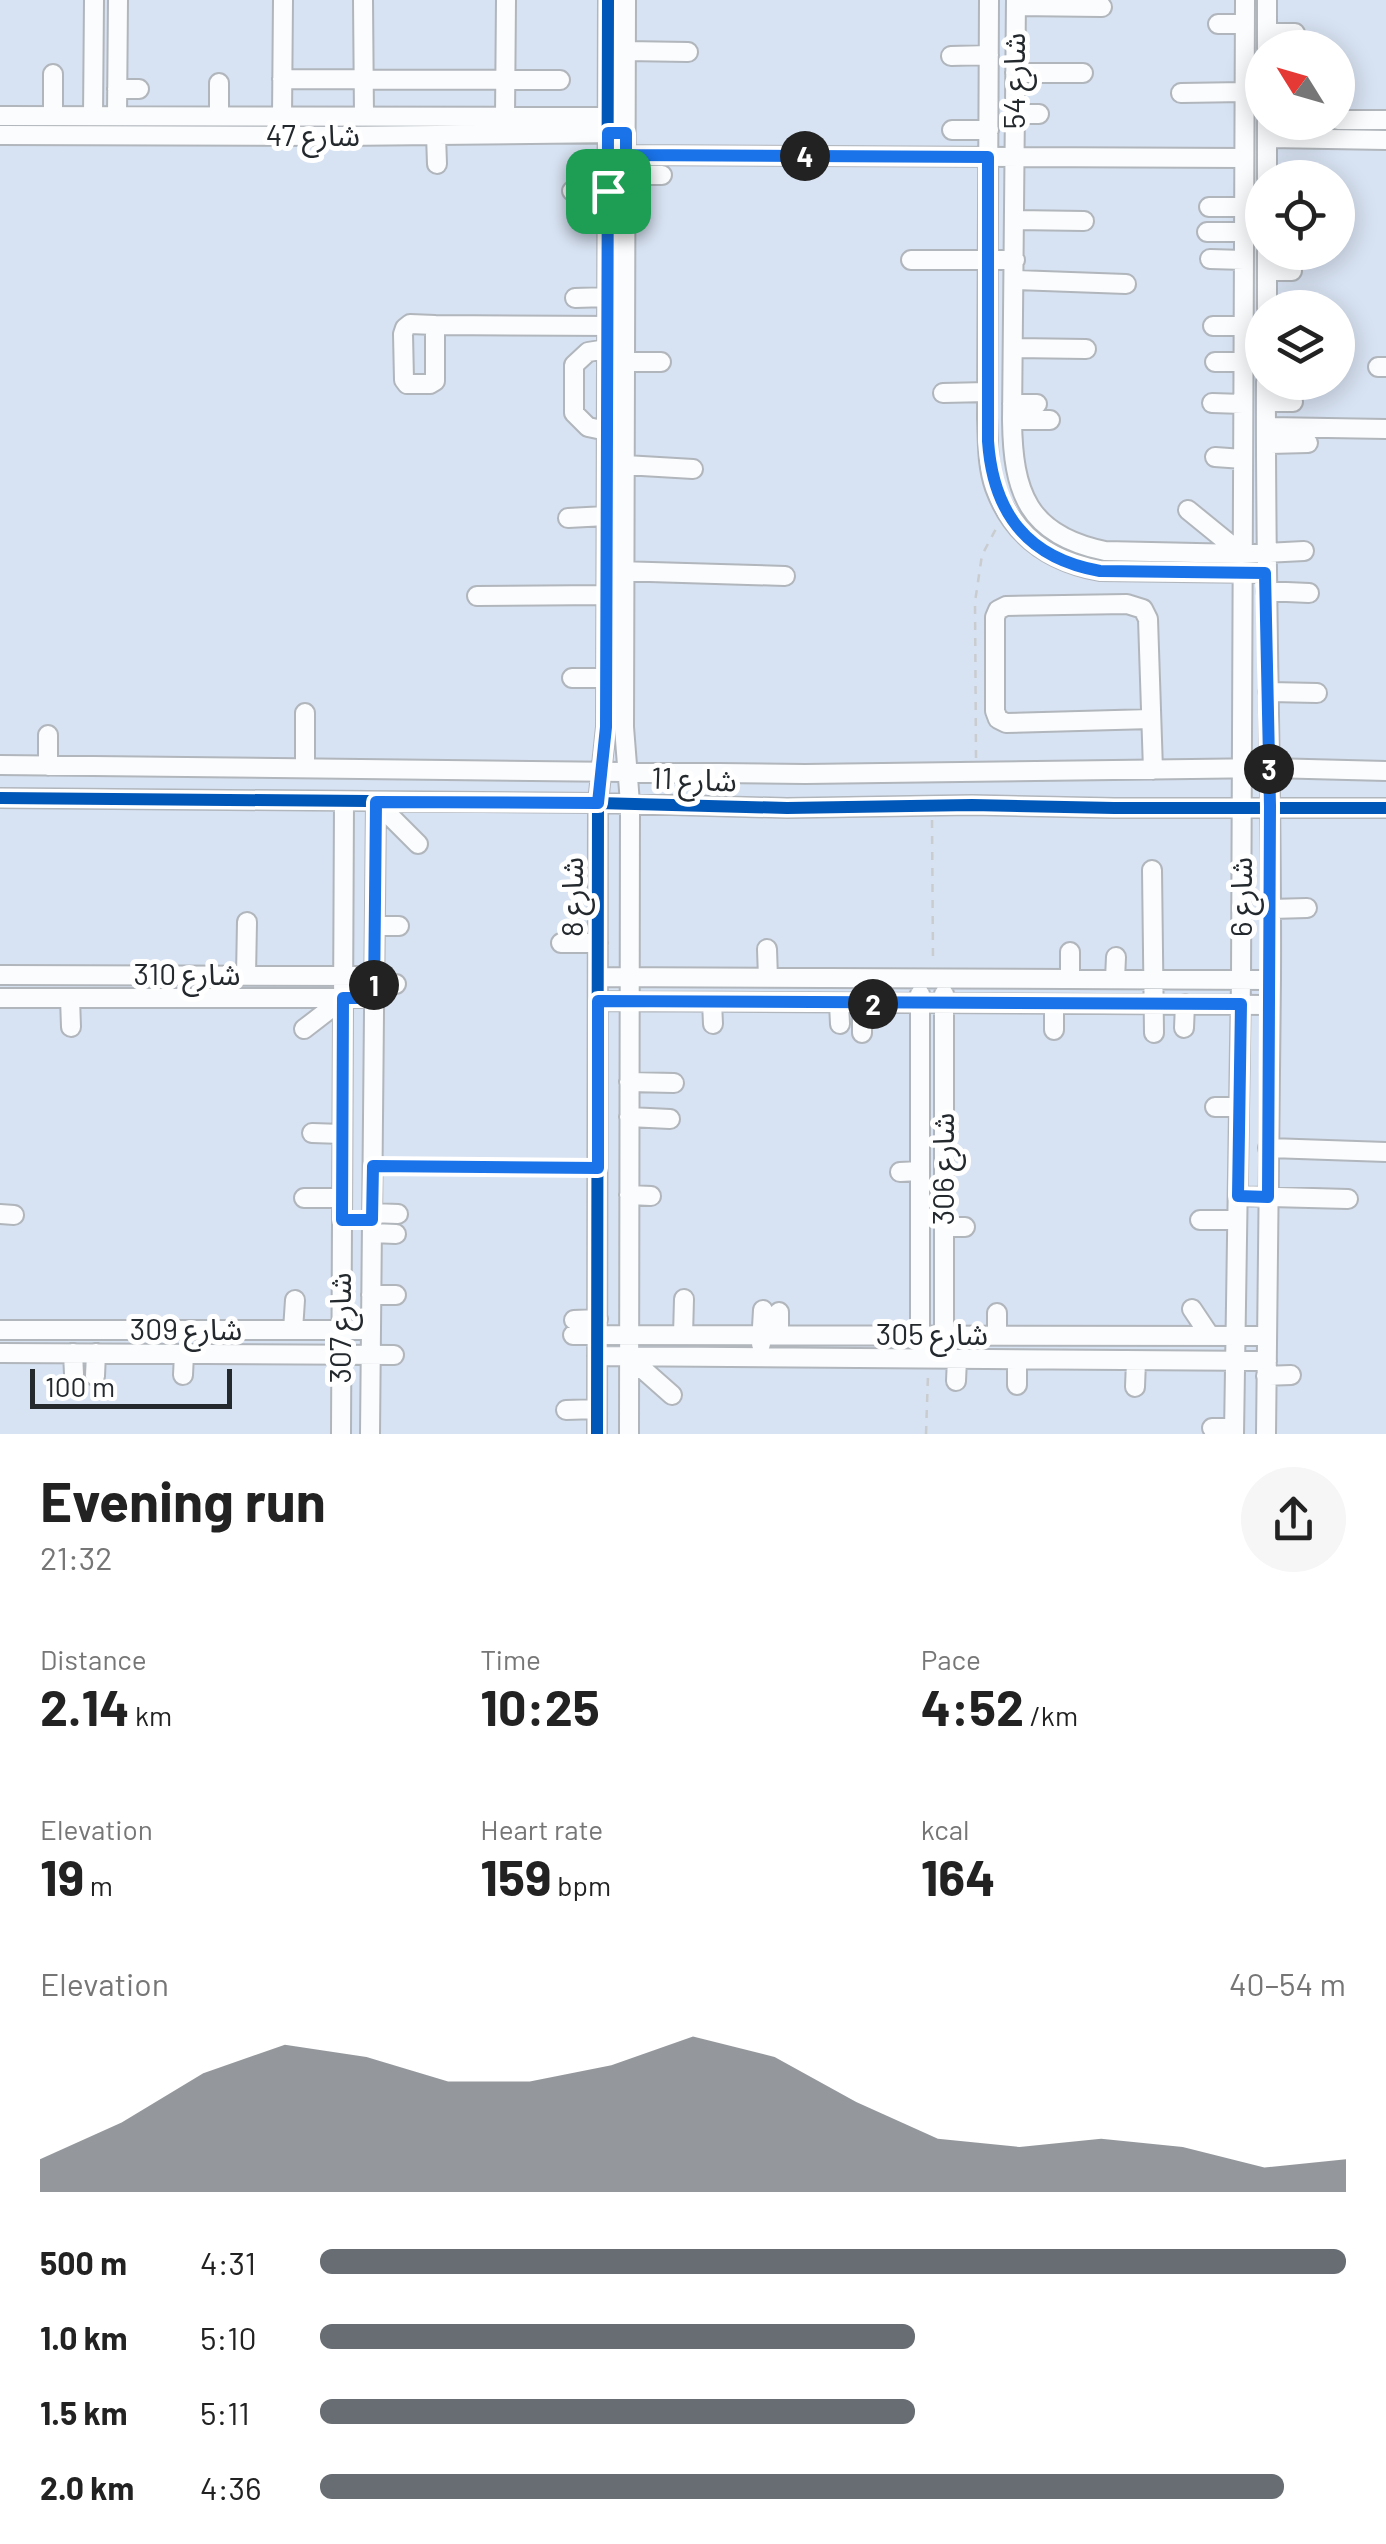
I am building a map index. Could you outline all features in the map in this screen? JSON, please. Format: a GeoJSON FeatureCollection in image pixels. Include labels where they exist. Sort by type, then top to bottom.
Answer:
{"type":"FeatureCollection","features":[{"type":"Feature","properties":{"kind":"street"},"geometry":{"type":"LineString","coordinates":[[93,116],[94,0]]}},
{"type":"Feature","properties":{"kind":"street"},"geometry":{"type":"LineString","coordinates":[[118,0],[118,116]]}},
{"type":"Feature","properties":{"kind":"street"},"geometry":{"type":"LineString","coordinates":[[282,116],[283,0]]}},
{"type":"Feature","properties":{"kind":"street"},"geometry":{"type":"LineString","coordinates":[[362,0],[364,116]]}},
{"type":"Feature","properties":{"kind":"street"},"geometry":{"type":"LineString","coordinates":[[504,116],[506,0]]}},
{"type":"Feature","properties":{"kind":"street","name":"شارع 8"},"geometry":{"type":"LineString","coordinates":[[608,0],[617,125],[626,155],[616,326],[607,348],[606,516],[615,572],[630,803],[628,1434]]}},
{"type":"Feature","properties":{"kind":"street","name":"شارع 8"},"geometry":{"type":"LineString","coordinates":[[598,1434],[588,1032],[598,1001],[591,969],[598,943],[598,803],[606,727],[606,596],[615,572],[624,466],[625,362],[607,297],[608,191],[626,51],[626,0]]}},
{"type":"Feature","properties":{"kind":"street","name":"شارع 54"},"geometry":{"type":"LineString","coordinates":[[989,0],[990,466],[994,487],[1006,510],[1019,529],[1054,558],[1076,566],[1100,571],[1243,574],[1309,593]]}},
{"type":"Feature","properties":{"kind":"street","name":"شارع 6"},"geometry":{"type":"LineString","coordinates":[[1244,92],[1245,0]]}},
{"type":"Feature","properties":{"kind":"street"},"geometry":{"type":"LineString","coordinates":[[1267,0],[1267,30]]}},
{"type":"Feature","properties":{"kind":"street"},"geometry":{"type":"LineString","coordinates":[[1016,3],[1102,7]]}},
{"type":"Feature","properties":{"kind":"street","name":"شارع 54"},"geometry":{"type":"LineString","coordinates":[[1016,3],[1012,412],[1015,471],[1021,492],[1048,528],[1065,539],[1104,551],[1304,551]]}},
{"type":"Feature","properties":{"kind":"street"},"geometry":{"type":"LineString","coordinates":[[1218,24],[1245,24]]}},
{"type":"Feature","properties":{"kind":"street"},"geometry":{"type":"LineString","coordinates":[[626,51],[688,52]]}},
{"type":"Feature","properties":{"kind":"street"},"geometry":{"type":"LineString","coordinates":[[951,56],[989,55]]}},
{"type":"Feature","properties":{"kind":"street"},"geometry":{"type":"LineString","coordinates":[[1016,73],[1083,73]]}},
{"type":"Feature","properties":{"kind":"street"},"geometry":{"type":"LineString","coordinates":[[53,74],[53,116]]}},
{"type":"Feature","properties":{"kind":"street"},"geometry":{"type":"LineString","coordinates":[[282,79],[560,80]]}},
{"type":"Feature","properties":{"kind":"street"},"geometry":{"type":"LineString","coordinates":[[219,83],[219,116]]}},
{"type":"Feature","properties":{"kind":"street"},"geometry":{"type":"LineString","coordinates":[[118,89],[139,88]]}},
{"type":"Feature","properties":{"kind":"street"},"geometry":{"type":"LineString","coordinates":[[1181,92],[1244,92]]}},
{"type":"Feature","properties":{"kind":"street"},"geometry":{"type":"LineString","coordinates":[[1016,114],[1039,114]]}},
{"type":"Feature","properties":{"kind":"street","name":"شارع 47"},"geometry":{"type":"LineString","coordinates":[[0,116],[504,116],[617,125]]}},
{"type":"Feature","properties":{"kind":"street"},"geometry":{"type":"LineString","coordinates":[[1355,120],[1386,120]]}},
{"type":"Feature","properties":{"kind":"street","name":"شارع 47"},"geometry":{"type":"LineString","coordinates":[[0,135],[436,135],[617,125]]}},
{"type":"Feature","properties":{"kind":"street"},"geometry":{"type":"LineString","coordinates":[[952,130],[989,130]]}},
{"type":"Feature","properties":{"kind":"street"},"geometry":{"type":"LineString","coordinates":[[436,135],[437,164]]}},
{"type":"Feature","properties":{"kind":"street"},"geometry":{"type":"LineString","coordinates":[[1355,136],[1386,140]]}},
{"type":"Feature","properties":{"kind":"street","name":"شارع 6"},"geometry":{"type":"LineString","coordinates":[[1234,1431],[1241,1004],[1244,158],[1253,140]]}},
{"type":"Feature","properties":{"kind":"street"},"geometry":{"type":"LineString","coordinates":[[626,155],[1244,158]]}},
{"type":"Feature","properties":{"kind":"street"},"geometry":{"type":"LineString","coordinates":[[626,175],[662,175]]}},
{"type":"Feature","properties":{"kind":"street"},"geometry":{"type":"LineString","coordinates":[[572,191],[608,191]]}},
{"type":"Feature","properties":{"kind":"street"},"geometry":{"type":"LineString","coordinates":[[1208,207],[1244,207]]}},
{"type":"Feature","properties":{"kind":"street"},"geometry":{"type":"LineString","coordinates":[[1015,220],[1084,221]]}},
{"type":"Feature","properties":{"kind":"street"},"geometry":{"type":"LineString","coordinates":[[1207,232],[1244,232]]}},
{"type":"Feature","properties":{"kind":"street"},"geometry":{"type":"LineString","coordinates":[[911,260],[1015,260]]}},
{"type":"Feature","properties":{"kind":"street"},"geometry":{"type":"LineString","coordinates":[[1210,260],[1244,260]]}},
{"type":"Feature","properties":{"kind":"street"},"geometry":{"type":"LineString","coordinates":[[1015,280],[1126,284]]}},
{"type":"Feature","properties":{"kind":"street"},"geometry":{"type":"LineString","coordinates":[[575,298],[607,297]]}},
{"type":"Feature","properties":{"kind":"street"},"geometry":{"type":"LineString","coordinates":[[435,325],[616,326]]}},
{"type":"Feature","properties":{"kind":"street"},"geometry":{"type":"LineString","coordinates":[[1212,326],[1244,326]]}},
{"type":"Feature","properties":{"kind":"street"},"geometry":{"type":"LineString","coordinates":[[607,348],[588,352],[574,365],[574,413],[588,427],[607,431]]}},
{"type":"Feature","properties":{"kind":"street"},"geometry":{"type":"LineString","coordinates":[[1014,348],[1086,349]]}},
{"type":"Feature","properties":{"kind":"street"},"geometry":{"type":"LineString","coordinates":[[625,362],[661,362]]}},
{"type":"Feature","properties":{"kind":"street"},"geometry":{"type":"LineString","coordinates":[[1215,362],[1244,362]]}},
{"type":"Feature","properties":{"kind":"street"},"geometry":{"type":"LineString","coordinates":[[944,393],[988,392]]}},
{"type":"Feature","properties":{"kind":"street"},"geometry":{"type":"LineString","coordinates":[[1266,402],[1293,402]]}},
{"type":"Feature","properties":{"kind":"street","name":"شارع 6"},"geometry":{"type":"LineString","coordinates":[[1266,402],[1271,980],[1268,1197],[1275,1253],[1267,1336],[1268,1434]]}},
{"type":"Feature","properties":{"kind":"street"},"geometry":{"type":"LineString","coordinates":[[1212,403],[1243,404]]}},
{"type":"Feature","properties":{"kind":"street"},"geometry":{"type":"LineString","coordinates":[[1012,412],[1037,404]]}},
{"type":"Feature","properties":{"kind":"street"},"geometry":{"type":"LineString","coordinates":[[1012,412],[1050,420]]}},
{"type":"Feature","properties":{"kind":"street"},"geometry":{"type":"LineString","coordinates":[[1266,436],[1386,429]]}},
{"type":"Feature","properties":{"kind":"street"},"geometry":{"type":"LineString","coordinates":[[1266,436],[1308,443]]}},
{"type":"Feature","properties":{"kind":"street"},"geometry":{"type":"LineString","coordinates":[[1216,457],[1243,459]]}},
{"type":"Feature","properties":{"kind":"street"},"geometry":{"type":"LineString","coordinates":[[624,466],[694,469]]}},
{"type":"Feature","properties":{"kind":"street"},"geometry":{"type":"LineString","coordinates":[[1188,510],[1242,554]]}},
{"type":"Feature","properties":{"kind":"street"},"geometry":{"type":"LineString","coordinates":[[568,518],[606,516]]}},
{"type":"Feature","properties":{"kind":"street"},"geometry":{"type":"LineString","coordinates":[[615,572],[784,576]]}},
{"type":"Feature","properties":{"kind":"street"},"geometry":{"type":"LineString","coordinates":[[476,596],[606,596]]}},
{"type":"Feature","properties":{"kind":"street"},"geometry":{"type":"LineString","coordinates":[[1151,719],[1006,723],[998,719],[994,712],[998,610],[1006,606],[1138,606],[1148,620],[1153,770]]}},
{"type":"Feature","properties":{"kind":"street"},"geometry":{"type":"LineString","coordinates":[[572,678],[606,678]]}},
{"type":"Feature","properties":{"kind":"street"},"geometry":{"type":"LineString","coordinates":[[1268,692],[1317,693]]}},
{"type":"Feature","properties":{"kind":"street"},"geometry":{"type":"LineString","coordinates":[[305,713],[305,768]]}},
{"type":"Feature","properties":{"kind":"street"},"geometry":{"type":"LineString","coordinates":[[48,735],[48,766]]}},
{"type":"Feature","properties":{"kind":"street","name":"شارع 11"},"geometry":{"type":"LineString","coordinates":[[0,765],[805,774],[1386,770]]}},
{"type":"Feature","properties":{"kind":"street","name":"شارع 11"},"geometry":{"type":"LineString","coordinates":[[0,798],[630,803],[787,808],[1386,808]]}},
{"type":"Feature","properties":{"kind":"street","name":"شارع 307"},"geometry":{"type":"LineString","coordinates":[[341,1431],[344,802]]}},
{"type":"Feature","properties":{"kind":"street"},"geometry":{"type":"LineString","coordinates":[[376,802],[418,844]]}},
{"type":"Feature","properties":{"kind":"street","name":"شارع 307"},"geometry":{"type":"LineString","coordinates":[[370,1434],[380,1398],[371,1355],[372,1222],[383,1053],[374,986],[376,802]]}},
{"type":"Feature","properties":{"kind":"street"},"geometry":{"type":"LineString","coordinates":[[1152,870],[1154,1033]]}},
{"type":"Feature","properties":{"kind":"street"},"geometry":{"type":"LineString","coordinates":[[1270,909],[1307,908]]}},
{"type":"Feature","properties":{"kind":"street"},"geometry":{"type":"LineString","coordinates":[[246,975],[247,922]]}},
{"type":"Feature","properties":{"kind":"street"},"geometry":{"type":"LineString","coordinates":[[375,926],[399,926]]}},
{"type":"Feature","properties":{"kind":"street"},"geometry":{"type":"LineString","coordinates":[[561,943],[598,943]]}},
{"type":"Feature","properties":{"kind":"street"},"geometry":{"type":"LineString","coordinates":[[767,949],[768,978]]}},
{"type":"Feature","properties":{"kind":"street"},"geometry":{"type":"LineString","coordinates":[[1070,952],[1070,979]]}},
{"type":"Feature","properties":{"kind":"street"},"geometry":{"type":"LineString","coordinates":[[874,958],[874,978]]}},
{"type":"Feature","properties":{"kind":"street"},"geometry":{"type":"LineString","coordinates":[[1115,979],[1116,958]]}},
{"type":"Feature","properties":{"kind":"street","name":"شارع 310"},"geometry":{"type":"LineString","coordinates":[[0,975],[59,965],[161,965],[246,975],[343,976],[374,986]]}},
{"type":"Feature","properties":{"kind":"street"},"geometry":{"type":"LineString","coordinates":[[591,969],[629,977],[711,969],[768,978],[932,978],[1001,970],[1070,979],[1271,980]]}},
{"type":"Feature","properties":{"kind":"street","name":"شارع 306"},"geometry":{"type":"LineString","coordinates":[[932,978],[920,1003],[920,1171],[912,1239],[920,1335],[937,1359]]}},
{"type":"Feature","properties":{"kind":"street","name":"شارع 306"},"geometry":{"type":"LineString","coordinates":[[932,978],[944,1003],[944,1079],[949,1110],[944,1335],[937,1359]]}},
{"type":"Feature","properties":{"kind":"street"},"geometry":{"type":"LineString","coordinates":[[374,986],[396,984]]}},
{"type":"Feature","properties":{"kind":"street","name":"شارع 310"},"geometry":{"type":"LineString","coordinates":[[0,998],[70,998],[96,1005],[238,1007],[343,998],[374,986]]}},
{"type":"Feature","properties":{"kind":"street"},"geometry":{"type":"LineString","coordinates":[[70,998],[71,1027]]}},
{"type":"Feature","properties":{"kind":"street"},"geometry":{"type":"LineString","coordinates":[[304,1029],[343,998]]}},
{"type":"Feature","properties":{"kind":"street"},"geometry":{"type":"LineString","coordinates":[[598,1001],[944,1003],[1000,1013],[1033,1013],[1054,1004],[1078,1013],[1153,1004],[1270,1005]]}},
{"type":"Feature","properties":{"kind":"street"},"geometry":{"type":"LineString","coordinates":[[712,1002],[713,1024]]}},
{"type":"Feature","properties":{"kind":"street"},"geometry":{"type":"LineString","coordinates":[[840,1003],[840,1024]]}},
{"type":"Feature","properties":{"kind":"street"},"geometry":{"type":"LineString","coordinates":[[862,1004],[862,1034]]}},
{"type":"Feature","properties":{"kind":"street"},"geometry":{"type":"LineString","coordinates":[[1054,1004],[1054,1030]]}},
{"type":"Feature","properties":{"kind":"street"},"geometry":{"type":"LineString","coordinates":[[1184,1004],[1184,1028]]}},
{"type":"Feature","properties":{"kind":"street"},"geometry":{"type":"LineString","coordinates":[[944,1079],[964,1078]]}},
{"type":"Feature","properties":{"kind":"street"},"geometry":{"type":"LineString","coordinates":[[629,1082],[674,1083]]}},
{"type":"Feature","properties":{"kind":"street"},"geometry":{"type":"LineString","coordinates":[[920,1102],[949,1110]]}},
{"type":"Feature","properties":{"kind":"street"},"geometry":{"type":"LineString","coordinates":[[1215,1106],[1239,1107]]}},
{"type":"Feature","properties":{"kind":"street"},"geometry":{"type":"LineString","coordinates":[[629,1117],[670,1119]]}},
{"type":"Feature","properties":{"kind":"street"},"geometry":{"type":"LineString","coordinates":[[312,1133],[342,1134]]}},
{"type":"Feature","properties":{"kind":"street"},"geometry":{"type":"LineString","coordinates":[[1268,1148],[1386,1152]]}},
{"type":"Feature","properties":{"kind":"street"},"geometry":{"type":"LineString","coordinates":[[900,1172],[920,1171]]}},
{"type":"Feature","properties":{"kind":"street"},"geometry":{"type":"LineString","coordinates":[[629,1195],[650,1196]]}},
{"type":"Feature","properties":{"kind":"street"},"geometry":{"type":"LineString","coordinates":[[1238,1196],[1348,1198]]}},
{"type":"Feature","properties":{"kind":"street"},"geometry":{"type":"LineString","coordinates":[[304,1198],[342,1198]]}},
{"type":"Feature","properties":{"kind":"street"},"geometry":{"type":"LineString","coordinates":[[342,1220],[397,1224]]}},
{"type":"Feature","properties":{"kind":"street"},"geometry":{"type":"LineString","coordinates":[[1200,1220],[1237,1220]]}},
{"type":"Feature","properties":{"kind":"street"},"geometry":{"type":"LineString","coordinates":[[944,1227],[965,1227]]}},
{"type":"Feature","properties":{"kind":"street"},"geometry":{"type":"LineString","coordinates":[[372,1295],[396,1295]]}},
{"type":"Feature","properties":{"kind":"street"},"geometry":{"type":"LineString","coordinates":[[684,1299],[693,1328]]}},
{"type":"Feature","properties":{"kind":"street"},"geometry":{"type":"LineString","coordinates":[[294,1330],[295,1300]]}},
{"type":"Feature","properties":{"kind":"street"},"geometry":{"type":"LineString","coordinates":[[1192,1310],[1210,1336]]}},
{"type":"Feature","properties":{"kind":"street"},"geometry":{"type":"LineString","coordinates":[[770,1364],[771,1311]]}},
{"type":"Feature","properties":{"kind":"street"},"geometry":{"type":"LineString","coordinates":[[997,1313],[998,1336]]}},
{"type":"Feature","properties":{"kind":"street","name":"شارع 309"},"geometry":{"type":"LineString","coordinates":[[0,1330],[71,1322],[208,1321],[294,1330],[371,1330]]}},
{"type":"Feature","properties":{"kind":"street","name":"شارع 305"},"geometry":{"type":"LineString","coordinates":[[573,1328],[598,1327],[629,1334],[693,1328],[770,1335],[817,1327],[998,1336],[1051,1327],[1163,1327],[1210,1336],[1267,1336]]}},
{"type":"Feature","properties":{"kind":"street","name":"شارع 309"},"geometry":{"type":"LineString","coordinates":[[0,1352],[394,1355]]}},
{"type":"Feature","properties":{"kind":"street"},"geometry":{"type":"LineString","coordinates":[[74,1353],[74,1374]]}},
{"type":"Feature","properties":{"kind":"street"},"geometry":{"type":"LineString","coordinates":[[95,1376],[96,1353]]}},
{"type":"Feature","properties":{"kind":"street"},"geometry":{"type":"LineString","coordinates":[[184,1354],[184,1376]]}},
{"type":"Feature","properties":{"kind":"street","name":"شارع 305"},"geometry":{"type":"LineString","coordinates":[[598,1356],[807,1367],[937,1359],[1235,1361],[1291,1376]]}},
{"type":"Feature","properties":{"kind":"street"},"geometry":{"type":"LineString","coordinates":[[629,1356],[672,1395]]}},
{"type":"Feature","properties":{"kind":"street"},"geometry":{"type":"LineString","coordinates":[[937,1359],[956,1381]]}},
{"type":"Feature","properties":{"kind":"street"},"geometry":{"type":"LineString","coordinates":[[1017,1360],[1017,1386]]}},
{"type":"Feature","properties":{"kind":"street"},"geometry":{"type":"LineString","coordinates":[[1135,1388],[1136,1361]]}},
{"type":"Feature","properties":{"kind":"street"},"geometry":{"type":"LineString","coordinates":[[566,1410],[598,1409]]}},
{"type":"Feature","properties":{"kind":"street"},"geometry":{"type":"LineString","coordinates":[[321,1428],[341,1431]]}},
{"type":"Feature","properties":{"kind":"street"},"geometry":{"type":"LineString","coordinates":[[1212,1428],[1234,1431]]}},
{"type":"Feature","properties":{"kind":"path"},"geometry":{"type":"LineString","coordinates":[[932,806],[932,978]]}},
{"type":"Feature","properties":{"kind":"path"},"geometry":{"type":"LineString","coordinates":[[379,1155],[591,1178]]}},
{"type":"Feature","properties":{"kind":"path"},"geometry":{"type":"LineString","coordinates":[[926,1434],[937,1359]]}},
{"type":"Feature","properties":{"kind":"shaded area"},"geometry":{"type":"Polygon","coordinates":[[[0,0],[1386,0],[1386,1434],[0,1434],[0,0]]]}},
{"type":"Feature","properties":{"kind":"cycle path"},"geometry":{"type":"LineString","coordinates":[[597,1434],[598,803],[606,727],[608,0]]}},
{"type":"Feature","properties":{"kind":"cycle path"},"geometry":{"type":"LineString","coordinates":[[0,798],[787,808],[1386,808]]}},
{"type":"Feature","properties":{"kind":"route"},"geometry":{"type":"LineString","coordinates":[[608,133],[626,133],[626,155],[988,157],[988,441],[994,487],[1006,510],[1037,545],[1054,558],[1076,566],[1100,571],[1265,573],[1271,980],[1268,1197],[1238,1196],[1241,1004],[598,1001],[598,1168],[373,1166],[372,1220],[342,1220],[343,998],[374,998],[376,802],[598,803],[606,727],[608,191],[608,133]]}}]}
